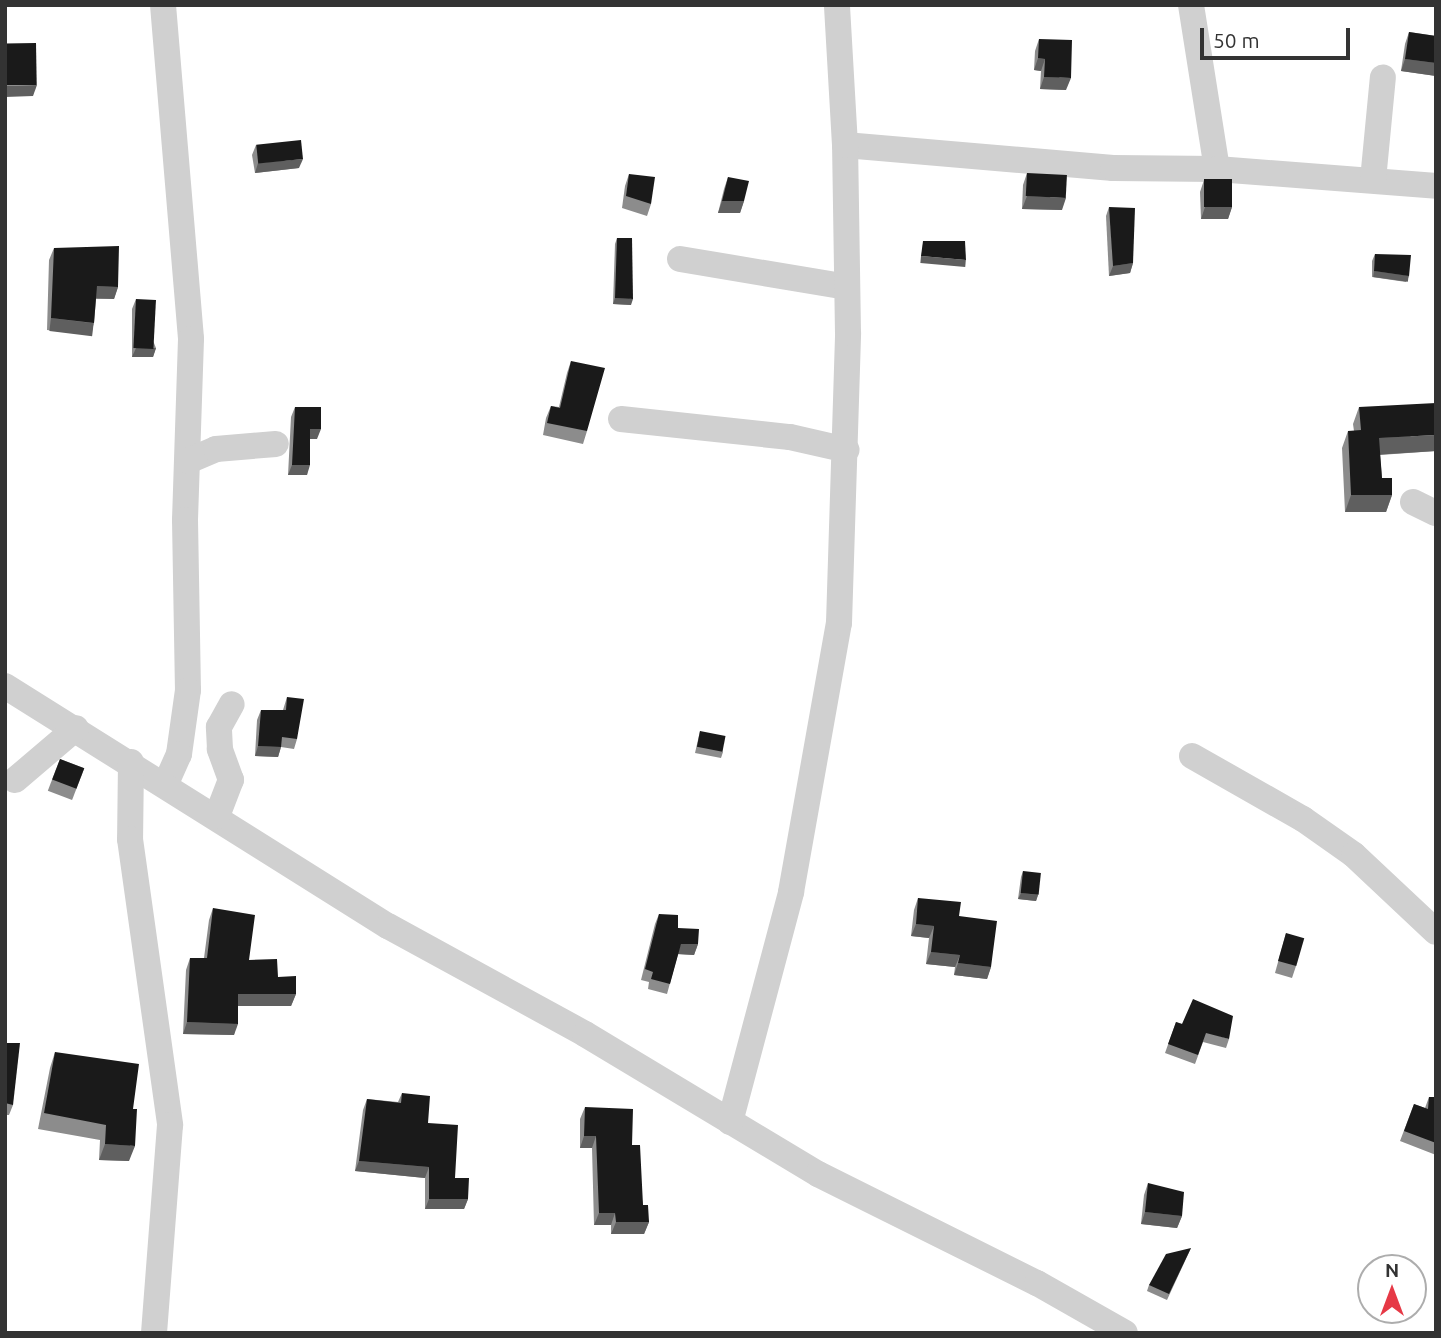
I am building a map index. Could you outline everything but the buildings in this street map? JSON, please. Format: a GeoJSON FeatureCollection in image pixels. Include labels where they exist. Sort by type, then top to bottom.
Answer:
{"type":"FeatureCollection","features":[{"type":"Feature","properties":{"kind":"street"},"geometry":{"type":"LineString","coordinates":[[163,5],[188,263],[188,690],[179,754],[166,783]]}},
{"type":"Feature","properties":{"kind":"street"},"geometry":{"type":"LineString","coordinates":[[730,1122],[786,913],[820,748],[839,623],[848,450],[845,145],[837,5]]}},
{"type":"Feature","properties":{"kind":"street"},"geometry":{"type":"LineString","coordinates":[[1191,5],[1217,169]]}},
{"type":"Feature","properties":{"kind":"street"},"geometry":{"type":"LineString","coordinates":[[1373,180],[1383,77]]}},
{"type":"Feature","properties":{"kind":"street"},"geometry":{"type":"LineString","coordinates":[[845,145],[1113,168],[1217,169],[1436,186]]}},
{"type":"Feature","properties":{"kind":"street"},"geometry":{"type":"LineString","coordinates":[[680,259],[847,287]]}},
{"type":"Feature","properties":{"kind":"street"},"geometry":{"type":"LineString","coordinates":[[621,419],[790,437],[848,450]]}},
{"type":"Feature","properties":{"kind":"street"},"geometry":{"type":"LineString","coordinates":[[188,461],[216,449],[276,444]]}},
{"type":"Feature","properties":{"kind":"street"},"geometry":{"type":"LineString","coordinates":[[5,686],[166,783],[388,926],[585,1034],[818,1174],[1037,1283],[1125,1333]]}},
{"type":"Feature","properties":{"kind":"street"},"geometry":{"type":"LineString","coordinates":[[217,816],[231,780],[220,749],[219,727],[232,704]]}},
{"type":"Feature","properties":{"kind":"street"},"geometry":{"type":"LineString","coordinates":[[15,780],[76,728]]}},
{"type":"Feature","properties":{"kind":"street"},"geometry":{"type":"LineString","coordinates":[[1192,756],[1303,819],[1354,855],[1436,932]]}},
{"type":"Feature","properties":{"kind":"street"},"geometry":{"type":"LineString","coordinates":[[131,762],[130,839],[170,1125],[154,1333]]}}]}
